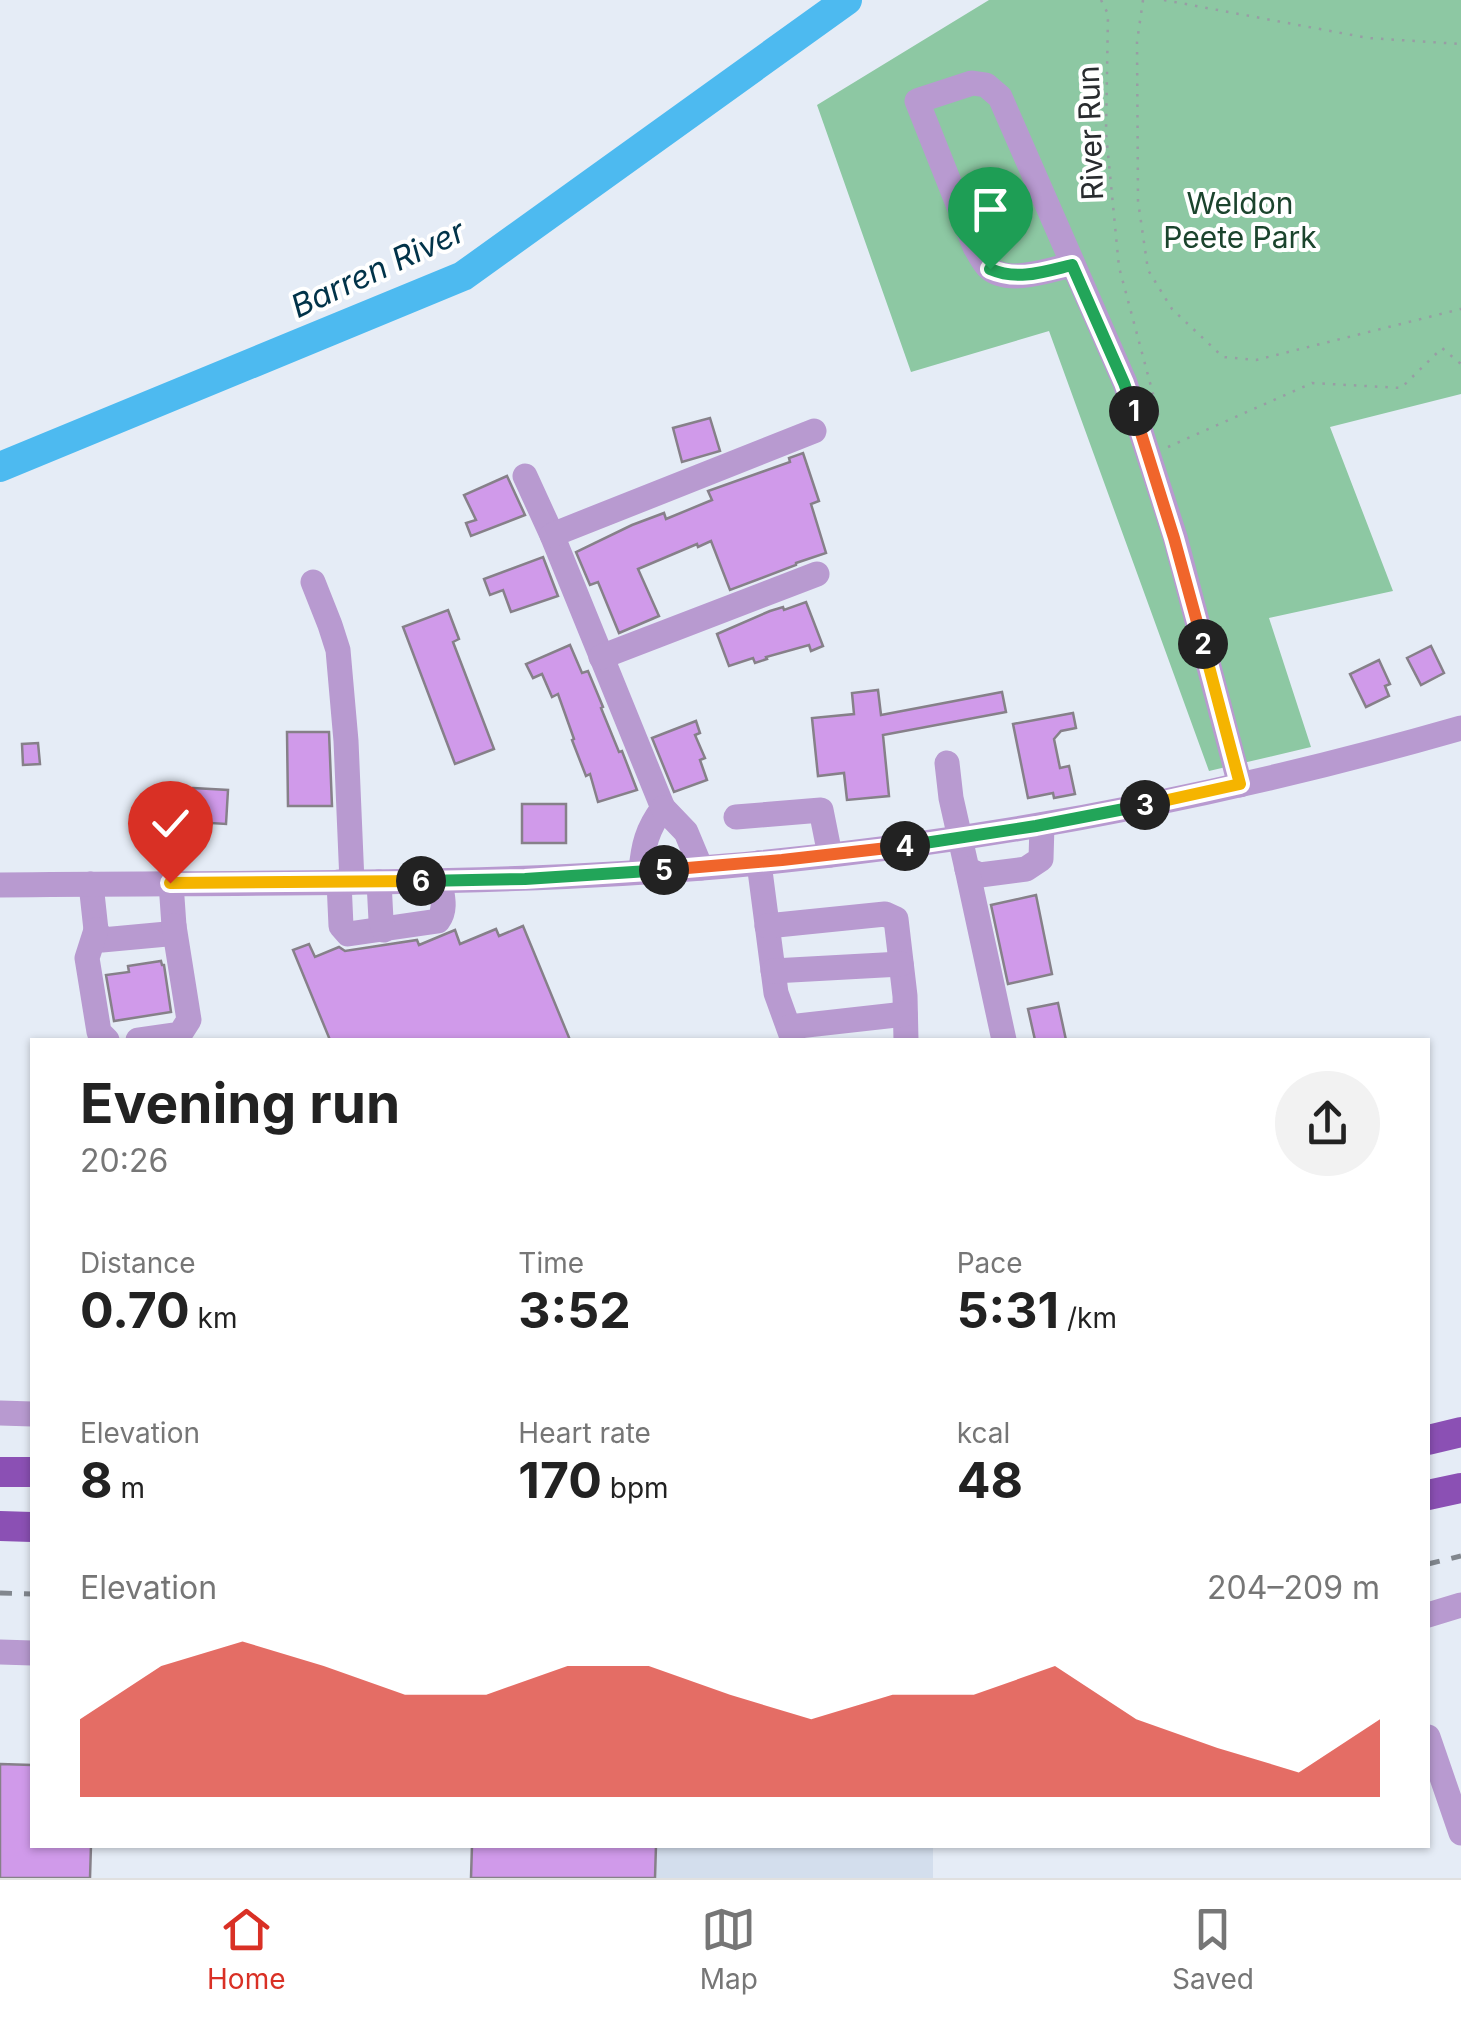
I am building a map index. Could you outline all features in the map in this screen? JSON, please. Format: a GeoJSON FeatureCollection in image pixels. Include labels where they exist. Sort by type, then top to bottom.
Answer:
{"type":"FeatureCollection","features":[{"type":"Feature","properties":{"kind":"main road"},"geometry":{"type":"LineString","coordinates":[[1430,1440],[1461,1432]]}},
{"type":"Feature","properties":{"kind":"main road"},"geometry":{"type":"LineString","coordinates":[[0,1472],[30,1472]]}},
{"type":"Feature","properties":{"kind":"main road"},"geometry":{"type":"LineString","coordinates":[[1430,1496],[1461,1488]]}},
{"type":"Feature","properties":{"kind":"main road"},"geometry":{"type":"LineString","coordinates":[[0,1526],[30,1527]]}},
{"type":"Feature","properties":{"kind":"street"},"geometry":{"type":"LineString","coordinates":[[1072,265],[1024,276],[1004,275],[990,269],[975,248],[916,101],[972,83],[986,85],[1000,97],[1130,400],[1174,538],[1240,784]]}},
{"type":"Feature","properties":{"kind":"street"},"geometry":{"type":"LineString","coordinates":[[552,535],[814,431]]}},
{"type":"Feature","properties":{"kind":"street"},"geometry":{"type":"LineString","coordinates":[[525,476],[662,808],[686,832],[701,868]]}},
{"type":"Feature","properties":{"kind":"street"},"geometry":{"type":"LineString","coordinates":[[600,657],[817,574]]}},
{"type":"Feature","properties":{"kind":"street"},"geometry":{"type":"LineString","coordinates":[[313,582],[338,650],[346,741],[341,926],[348,934],[438,921],[443,914],[440,881]]}},
{"type":"Feature","properties":{"kind":"street"},"geometry":{"type":"LineString","coordinates":[[0,885],[525,879],[830,856],[1042,825],[1364,756],[1461,728]]}},
{"type":"Feature","properties":{"kind":"street"},"geometry":{"type":"LineString","coordinates":[[947,763],[951,798],[1004,1038]]}},
{"type":"Feature","properties":{"kind":"street"},"geometry":{"type":"LineString","coordinates":[[641,872],[643,845],[662,808]]}},
{"type":"Feature","properties":{"kind":"street"},"geometry":{"type":"LineString","coordinates":[[736,818],[821,810],[830,856]]}},
{"type":"Feature","properties":{"kind":"street"},"geometry":{"type":"LineString","coordinates":[[967,869],[980,876],[1026,869],[1041,860],[1042,825]]}},
{"type":"Feature","properties":{"kind":"street"},"geometry":{"type":"LineString","coordinates":[[760,862],[767,926],[776,993],[791,1034],[906,1027],[896,919],[886,914],[767,926]]}},
{"type":"Feature","properties":{"kind":"street"},"geometry":{"type":"LineString","coordinates":[[378,882],[384,930]]}},
{"type":"Feature","properties":{"kind":"street"},"geometry":{"type":"LineString","coordinates":[[152,1038],[180,1034],[189,1020],[170,883]]}},
{"type":"Feature","properties":{"kind":"street"},"geometry":{"type":"LineString","coordinates":[[91,884],[96,930],[87,958],[98,1032],[105,1038]]}},
{"type":"Feature","properties":{"kind":"street"},"geometry":{"type":"LineString","coordinates":[[96,930],[102,940],[168,934],[174,926]]}},
{"type":"Feature","properties":{"kind":"street"},"geometry":{"type":"LineString","coordinates":[[773,972],[901,964]]}},
{"type":"Feature","properties":{"kind":"street"},"geometry":{"type":"LineString","coordinates":[[0,1413],[30,1414]]}},
{"type":"Feature","properties":{"kind":"street"},"geometry":{"type":"LineString","coordinates":[[1430,1614],[1461,1606]]}},
{"type":"Feature","properties":{"kind":"street"},"geometry":{"type":"LineString","coordinates":[[0,1652],[30,1653]]}},
{"type":"Feature","properties":{"kind":"street"},"geometry":{"type":"LineString","coordinates":[[1430,1742],[1461,1833]]}},
{"type":"Feature","properties":{"kind":"path","name":"River Run"},"geometry":{"type":"LineString","coordinates":[[1101,0],[1108,14],[1106,133],[1119,267],[1163,429]]}},
{"type":"Feature","properties":{"kind":"path"},"geometry":{"type":"LineString","coordinates":[[1144,0],[1137,42],[1138,201],[1148,270],[1172,309],[1223,357],[1256,360],[1461,309]]}},
{"type":"Feature","properties":{"kind":"path"},"geometry":{"type":"LineString","coordinates":[[1164,0],[1368,38],[1461,44]]}},
{"type":"Feature","properties":{"kind":"path"},"geometry":{"type":"LineString","coordinates":[[1168,448],[1312,383],[1401,388],[1442,348],[1461,364]]}},
{"type":"Feature","properties":{"kind":"shaded area"},"geometry":{"type":"Polygon","coordinates":[[[472,1848],[933,1848],[933,1878],[471,1878],[472,1848]]]}},
{"type":"Feature","properties":{"kind":"green space","name":"Weldon Peete Park"},"geometry":{"type":"Polygon","coordinates":[[[989,0],[1461,0],[1461,394],[1330,427],[1393,591],[1269,618],[1311,747],[1209,771],[1049,331],[911,372],[817,105],[989,0]]]}},
{"type":"Feature","properties":{"kind":"building"},"geometry":{"type":"Polygon","coordinates":[[[710,418],[720,451],[682,462],[673,428],[710,418]]]}},
{"type":"Feature","properties":{"kind":"building"},"geometry":{"type":"Polygon","coordinates":[[[803,453],[819,501],[811,504],[826,553],[730,590],[711,541],[698,547],[697,544],[638,569],[659,616],[619,633],[598,582],[590,585],[576,552],[632,525],[664,513],[666,519],[712,500],[708,491],[790,462],[789,458],[803,453]]]}},
{"type":"Feature","properties":{"kind":"building"},"geometry":{"type":"Polygon","coordinates":[[[507,476],[525,515],[471,536],[466,523],[476,520],[464,495],[507,476]]]}},
{"type":"Feature","properties":{"kind":"building"},"geometry":{"type":"Polygon","coordinates":[[[543,557],[558,596],[511,612],[503,590],[490,595],[484,579],[543,557]]]}},
{"type":"Feature","properties":{"kind":"building"},"geometry":{"type":"Polygon","coordinates":[[[806,602],[823,646],[811,651],[809,645],[755,663],[753,658],[729,666],[717,634],[770,611],[806,602]]]}},
{"type":"Feature","properties":{"kind":"building"},"geometry":{"type":"Polygon","coordinates":[[[448,610],[459,639],[453,642],[494,749],[455,764],[403,627],[448,610]]]}},
{"type":"Feature","properties":{"kind":"building"},"geometry":{"type":"Polygon","coordinates":[[[570,645],[582,673],[588,671],[637,790],[598,802],[558,694],[552,697],[542,674],[533,678],[526,664],[570,645]]]}},
{"type":"Feature","properties":{"kind":"building"},"geometry":{"type":"Polygon","coordinates":[[[1431,646],[1444,673],[1421,685],[1407,658],[1431,646]]]}},
{"type":"Feature","properties":{"kind":"building"},"geometry":{"type":"Polygon","coordinates":[[[1379,660],[1390,684],[1385,686],[1389,696],[1366,707],[1350,674],[1379,660]]]}},
{"type":"Feature","properties":{"kind":"building"},"geometry":{"type":"Polygon","coordinates":[[[878,690],[881,715],[1002,692],[1006,712],[883,735],[889,796],[847,800],[844,773],[818,776],[812,718],[854,714],[852,693],[878,690]]]}},
{"type":"Feature","properties":{"kind":"building"},"geometry":{"type":"Polygon","coordinates":[[[1073,713],[1076,728],[1061,731],[1054,739],[1060,768],[1069,766],[1075,794],[1028,798],[1013,724],[1073,713]]]}},
{"type":"Feature","properties":{"kind":"building"},"geometry":{"type":"Polygon","coordinates":[[[696,721],[700,733],[695,735],[705,758],[700,760],[707,780],[674,792],[652,738],[696,721]]]}},
{"type":"Feature","properties":{"kind":"building"},"geometry":{"type":"Polygon","coordinates":[[[287,732],[329,732],[332,806],[288,806],[287,732]]]}},
{"type":"Feature","properties":{"kind":"building"},"geometry":{"type":"Polygon","coordinates":[[[38,743],[40,764],[23,765],[22,744],[38,743]]]}},
{"type":"Feature","properties":{"kind":"building"},"geometry":{"type":"Polygon","coordinates":[[[193,788],[228,790],[226,824],[179,821],[179,828],[145,828],[145,795],[193,794],[193,788]]]}},
{"type":"Feature","properties":{"kind":"building"},"geometry":{"type":"Polygon","coordinates":[[[522,804],[566,804],[566,843],[522,843],[522,804]]]}},
{"type":"Feature","properties":{"kind":"building"},"geometry":{"type":"Polygon","coordinates":[[[1036,895],[1052,974],[1008,984],[991,905],[1036,895]]]}},
{"type":"Feature","properties":{"kind":"building"},"geometry":{"type":"Polygon","coordinates":[[[523,926],[569,1038],[329,1038],[293,950],[309,944],[315,957],[339,947],[345,951],[417,940],[419,945],[455,930],[460,944],[496,929],[499,936],[523,926]]]}},
{"type":"Feature","properties":{"kind":"building"},"geometry":{"type":"Polygon","coordinates":[[[161,961],[171,1012],[114,1021],[106,975],[129,972],[128,966],[161,961]]]}},
{"type":"Feature","properties":{"kind":"building"},"geometry":{"type":"Polygon","coordinates":[[[1058,1003],[1066,1038],[1035,1038],[1028,1009],[1058,1003]]]}},
{"type":"Feature","properties":{"kind":"building"},"geometry":{"type":"Polygon","coordinates":[[[0,1764],[30,1765],[30,1848],[91,1848],[90,1878],[0,1878],[0,1764]]]}},
{"type":"Feature","properties":{"kind":"building"},"geometry":{"type":"Polygon","coordinates":[[[472,1848],[656,1848],[655,1878],[471,1878],[472,1848]]]}},
{"type":"Feature","properties":{"kind":"waterway","name":"Barren River"},"geometry":{"type":"LineString","coordinates":[[0,467],[463,276],[847,0]]}},
{"type":"Feature","properties":{"kind":"railway"},"geometry":{"type":"LineString","coordinates":[[1430,1564],[1461,1556]]}},
{"type":"Feature","properties":{"kind":"railway"},"geometry":{"type":"LineString","coordinates":[[0,1593],[30,1594]]}},
{"type":"Feature","properties":{"kind":"route"},"geometry":{"type":"LineString","coordinates":[[170,883],[525,879],[727,866],[848,854],[1036,826],[1240,784],[1174,538],[1124,383],[1072,265],[1024,276],[1004,275],[990,269]]}}]}
